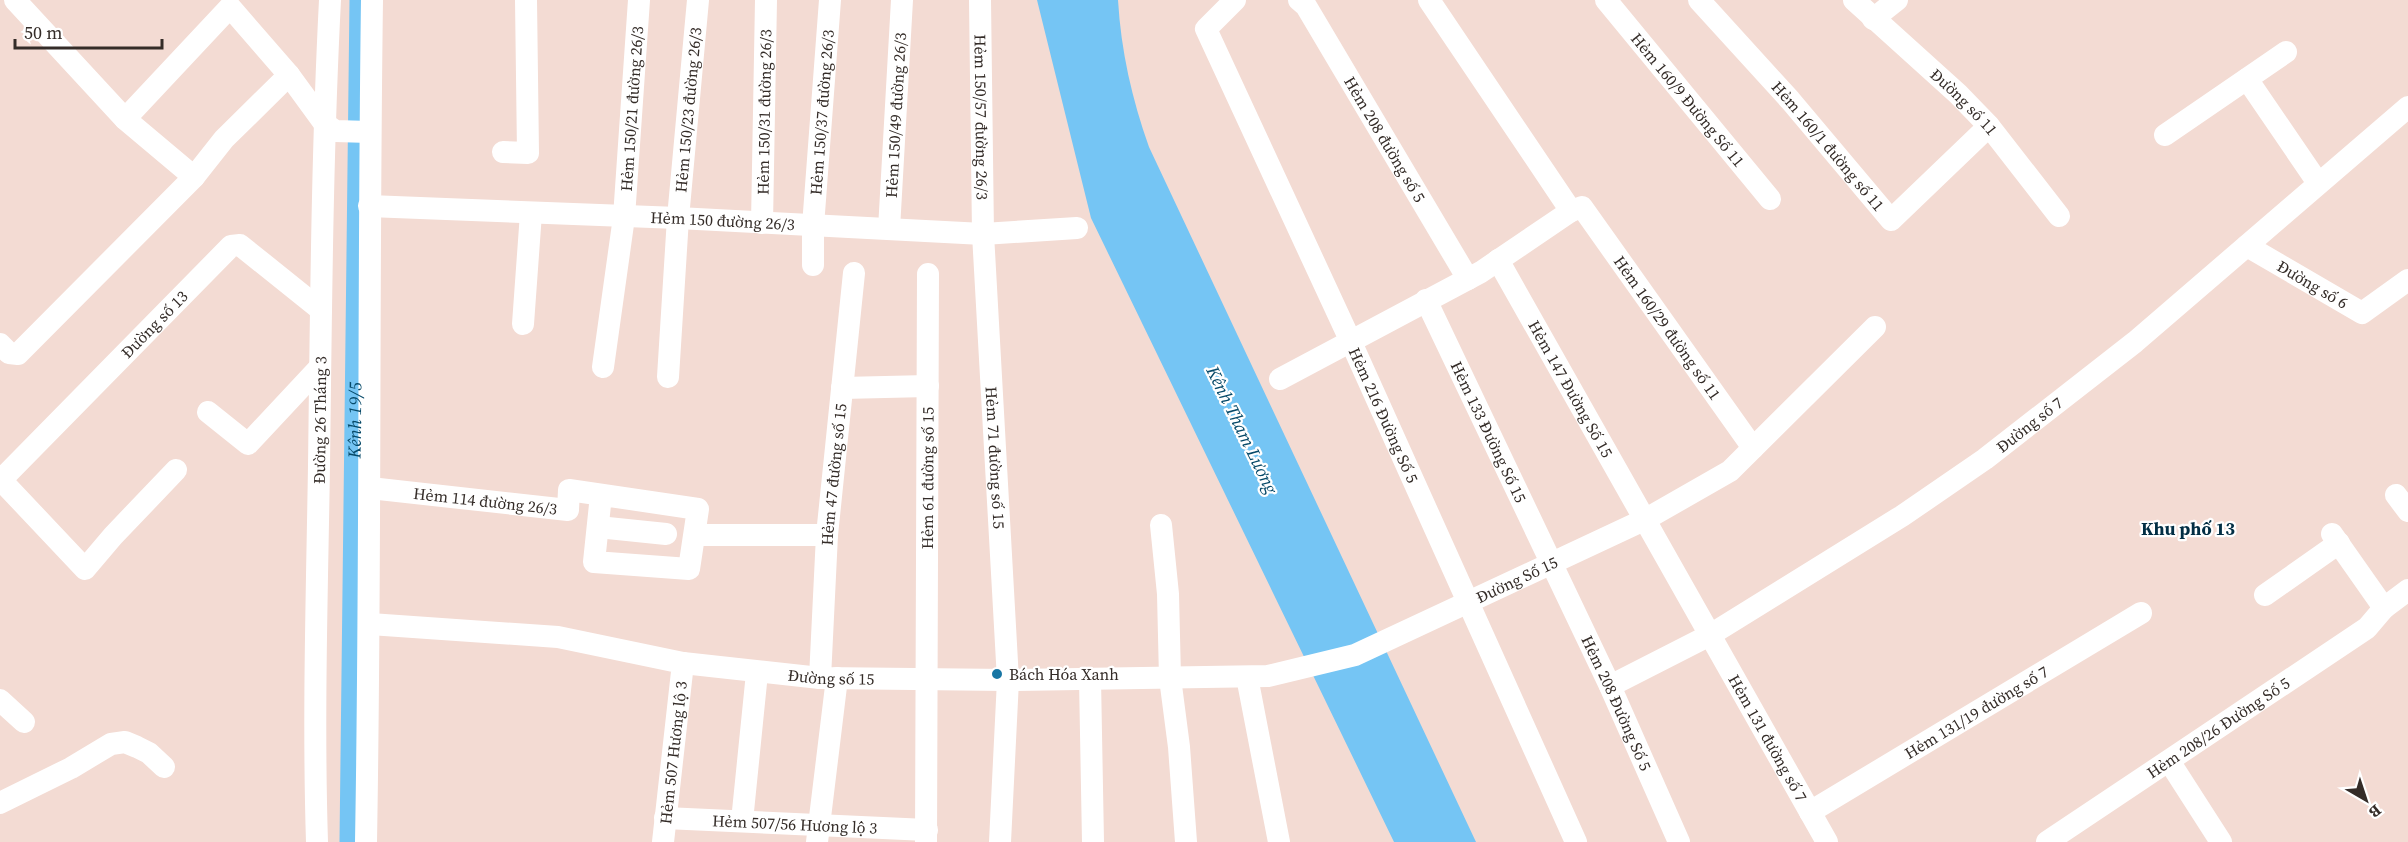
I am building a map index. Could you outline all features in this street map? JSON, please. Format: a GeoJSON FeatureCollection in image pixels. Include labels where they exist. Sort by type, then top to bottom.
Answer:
{"type":"FeatureCollection","features":[{"type":"Feature","properties":{"kind":"street"},"geometry":{"type":"LineString","coordinates":[[15,0],[125,119],[194,177]]}},
{"type":"Feature","properties":{"kind":"street","name":"Đường 26 Tháng 3"},"geometry":{"type":"LineString","coordinates":[[317,842],[315,753],[320,367],[329,127],[330,0]]}},
{"type":"Feature","properties":{"kind":"street"},"geometry":{"type":"LineString","coordinates":[[366,842],[370,488],[369,206],[366,132],[372,0]]}},
{"type":"Feature","properties":{"kind":"street"},"geometry":{"type":"LineString","coordinates":[[503,152],[528,153],[526,0]]}},
{"type":"Feature","properties":{"kind":"street","name":"Hẻm 150/21 đường 26/3"},"geometry":{"type":"LineString","coordinates":[[603,367],[624,217],[639,0]]}},
{"type":"Feature","properties":{"kind":"street","name":"Hẻm 150/23 đường 26/3"},"geometry":{"type":"LineString","coordinates":[[668,377],[678,218],[698,0]]}},
{"type":"Feature","properties":{"kind":"street","name":"Hẻm 150/31 đường 26/3"},"geometry":{"type":"LineString","coordinates":[[762,223],[766,0]]}},
{"type":"Feature","properties":{"kind":"street","name":"Hẻm 150/37 đường 26/3"},"geometry":{"type":"LineString","coordinates":[[813,265],[813,226],[830,0]]}},
{"type":"Feature","properties":{"kind":"street","name":"Hẻm 150/49 đường 26/3"},"geometry":{"type":"LineString","coordinates":[[889,229],[902,0]]}},
{"type":"Feature","properties":{"kind":"street","name":"Hẻm 150/57 đường 26/3"},"geometry":{"type":"LineString","coordinates":[[980,0],[983,234]]}},
{"type":"Feature","properties":{"kind":"street","name":"Hẻm 216 Đường Số 5"},"geometry":{"type":"LineString","coordinates":[[1235,0],[1206,29],[1351,342],[1576,842]]}},
{"type":"Feature","properties":{"kind":"street","name":"Hẻm 208 đường số 5"},"geometry":{"type":"LineString","coordinates":[[1299,0],[1306,6],[1360,95],[1468,279]]}},
{"type":"Feature","properties":{"kind":"street","name":"Hẻm 160/29 đường số 11"},"geometry":{"type":"LineString","coordinates":[[1430,0],[1576,209],[1753,448]]}},
{"type":"Feature","properties":{"kind":"street","name":"Hẻm 160/9 Đường Số 11"},"geometry":{"type":"LineString","coordinates":[[1606,0],[1770,199]]}},
{"type":"Feature","properties":{"kind":"street","name":"Hẻm 160/1 đường số 11"},"geometry":{"type":"LineString","coordinates":[[1699,0],[1790,100],[1891,220],[1989,126]]}},
{"type":"Feature","properties":{"kind":"street","name":"Đường số 11"},"geometry":{"type":"LineString","coordinates":[[1854,0],[1958,94],[1989,126],[2059,216]]}},
{"type":"Feature","properties":{"kind":"street"},"geometry":{"type":"LineString","coordinates":[[1873,19],[1897,0]]}},
{"type":"Feature","properties":{"kind":"street"},"geometry":{"type":"LineString","coordinates":[[125,119],[230,7],[289,75],[329,127],[366,132]]}},
{"type":"Feature","properties":{"kind":"street"},"geometry":{"type":"LineString","coordinates":[[2165,135],[2286,52]]}},
{"type":"Feature","properties":{"kind":"street"},"geometry":{"type":"LineString","coordinates":[[9,349],[194,177],[224,139],[289,75]]}},
{"type":"Feature","properties":{"kind":"street"},"geometry":{"type":"LineString","coordinates":[[2247,79],[2318,183]]}},
{"type":"Feature","properties":{"kind":"street","name":"Đường số 7"},"geometry":{"type":"LineString","coordinates":[[1610,686],[1710,635],[1902,516],[1985,459],[2136,342],[2408,107]]}},
{"type":"Feature","properties":{"kind":"street","name":"Hẻm 150 đường 26/3"},"geometry":{"type":"LineString","coordinates":[[369,206],[678,218],[983,234],[1077,228]]}},
{"type":"Feature","properties":{"kind":"street"},"geometry":{"type":"LineString","coordinates":[[1280,379],[1468,279],[1576,209]]}},
{"type":"Feature","properties":{"kind":"street"},"geometry":{"type":"LineString","coordinates":[[523,324],[531,213]]}},
{"type":"Feature","properties":{"kind":"street","name":"Hẻm 71 đường số 15"},"geometry":{"type":"LineString","coordinates":[[983,234],[1008,680],[1000,842]]}},
{"type":"Feature","properties":{"kind":"street","name":"Đường số 13"},"geometry":{"type":"LineString","coordinates":[[1,480],[231,246],[240,245],[321,310]]}},
{"type":"Feature","properties":{"kind":"street","name":"Đường số 6"},"geometry":{"type":"LineString","coordinates":[[2247,246],[2362,313],[2408,280]]}},
{"type":"Feature","properties":{"kind":"street","name":"Hẻm 147 Đường Số 15"},"geometry":{"type":"LineString","coordinates":[[1498,260],[1710,635]]}},
{"type":"Feature","properties":{"kind":"street","name":"Hẻm 47 đường số 15"},"geometry":{"type":"LineString","coordinates":[[817,833],[829,678],[826,535],[854,273]]}},
{"type":"Feature","properties":{"kind":"street","name":"Hẻm 61 đường số 15"},"geometry":{"type":"LineString","coordinates":[[927,836],[928,274]]}},
{"type":"Feature","properties":{"kind":"street","name":"Hẻm 133 Đường Số 15"},"geometry":{"type":"LineString","coordinates":[[1426,300],[1551,564]]}},
{"type":"Feature","properties":{"kind":"street"},"geometry":{"type":"LineString","coordinates":[[1753,448],[1875,327]]}},
{"type":"Feature","properties":{"kind":"street"},"geometry":{"type":"LineString","coordinates":[[208,412],[248,444],[320,367]]}},
{"type":"Feature","properties":{"kind":"street"},"geometry":{"type":"LineString","coordinates":[[842,388],[928,386]]}},
{"type":"Feature","properties":{"kind":"street","name":"Đường Số 15"},"geometry":{"type":"LineString","coordinates":[[1296,669],[1355,655],[1646,519],[1730,471],[1753,448]]}},
{"type":"Feature","properties":{"kind":"street"},"geometry":{"type":"LineString","coordinates":[[1,480],[85,569],[176,470]]}},
{"type":"Feature","properties":{"kind":"street","name":"Hẻm 114 đường 26/3"},"geometry":{"type":"LineString","coordinates":[[370,488],[568,510],[569,490],[698,509],[695,535]]}},
{"type":"Feature","properties":{"kind":"street"},"geometry":{"type":"LineString","coordinates":[[601,495],[594,562],[689,569],[695,535],[826,535]]}},
{"type":"Feature","properties":{"kind":"street"},"geometry":{"type":"LineString","coordinates":[[1161,525],[1168,594],[1170,678],[1179,747],[1186,842]]}},
{"type":"Feature","properties":{"kind":"street"},"geometry":{"type":"LineString","coordinates":[[598,527],[666,534]]}},
{"type":"Feature","properties":{"kind":"street"},"geometry":{"type":"LineString","coordinates":[[2265,595],[2336,539],[2384,608]]}},
{"type":"Feature","properties":{"kind":"street","name":"Hẻm 208 Đường Số 5"},"geometry":{"type":"LineString","coordinates":[[1551,564],[1610,686],[1679,842]]}},
{"type":"Feature","properties":{"kind":"street","name":"Hẻm 208/26 Đường Số 5"},"geometry":{"type":"LineString","coordinates":[[2054,840],[2367,628],[2384,608],[2408,590]]}},
{"type":"Feature","properties":{"kind":"street","name":"Hẻm 131/19 đường số 7"},"geometry":{"type":"LineString","coordinates":[[1810,812],[2141,614]]}},
{"type":"Feature","properties":{"kind":"street","name":"Đường số 15"},"geometry":{"type":"LineString","coordinates":[[370,624],[558,637],[683,663],[757,673],[829,678],[1008,680],[1247,677],[1268,676],[1296,669]]}},
{"type":"Feature","properties":{"kind":"street","name":"Hẻm 131 đường số 7"},"geometry":{"type":"LineString","coordinates":[[1710,635],[1827,842]]}},
{"type":"Feature","properties":{"kind":"street","name":"Hẻm 507 Hương lộ 3"},"geometry":{"type":"LineString","coordinates":[[663,842],[683,663]]}},
{"type":"Feature","properties":{"kind":"street"},"geometry":{"type":"LineString","coordinates":[[742,821],[757,673]]}},
{"type":"Feature","properties":{"kind":"street"},"geometry":{"type":"LineString","coordinates":[[1247,677],[1279,842]]}},
{"type":"Feature","properties":{"kind":"street"},"geometry":{"type":"LineString","coordinates":[[1090,679],[1093,842]]}},
{"type":"Feature","properties":{"kind":"street"},"geometry":{"type":"LineString","coordinates":[[0,700],[24,722]]}},
{"type":"Feature","properties":{"kind":"street"},"geometry":{"type":"LineString","coordinates":[[0,803],[71,768],[111,744],[125,742],[137,747],[149,753],[164,767]]}},
{"type":"Feature","properties":{"kind":"street"},"geometry":{"type":"LineString","coordinates":[[2169,761],[2221,842]]}},
{"type":"Feature","properties":{"kind":"street","name":"Hẻm 507/56 Hương lộ 3"},"geometry":{"type":"LineString","coordinates":[[665,818],[742,821],[817,833],[927,836]]}},
{"type":"Feature","properties":{"kind":"water","name":"Kênh Tham Lương"},"geometry":{"type":"Polygon","coordinates":[[[1037,0],[1118,0],[1128,75],[1149,147],[1476,842],[1394,842],[1091,218],[1037,0]]]}},
{"type":"Feature","properties":{"kind":"waterway","name":"Kênh 19/5"},"geometry":{"type":"LineString","coordinates":[[350,842],[360,0]]}},
{"type":"Feature","properties":{"kind":"place","name":"Bách Hóa Xanh"},"geometry":{"type":"Point","coordinates":[997,674]}},
{"type":"Feature","properties":{"kind":"district","name":"Khu phố 13"},"geometry":{"type":"Point","coordinates":[2188,529]}}]}
